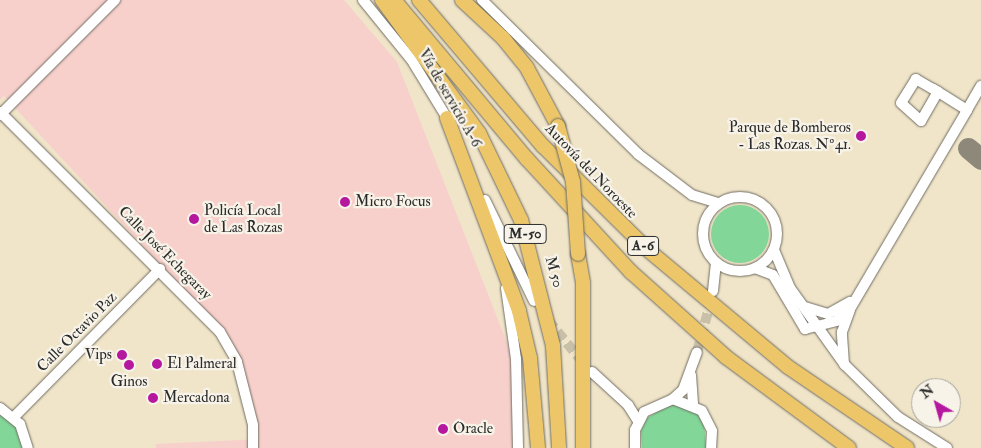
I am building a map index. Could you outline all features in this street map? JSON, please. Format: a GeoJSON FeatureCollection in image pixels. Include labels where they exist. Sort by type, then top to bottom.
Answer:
{"type":"FeatureCollection","features":[{"type":"Feature","properties":{"kind":"highway","name":"M 50"},"geometry":{"type":"LineString","coordinates":[[382,0],[419,44],[479,133],[521,220],[554,346],[559,448]]}},
{"type":"Feature","properties":{"kind":"highway","name":"A-6"},"geometry":{"type":"LineString","coordinates":[[394,0],[527,159],[631,272],[726,357],[848,448]]}},
{"type":"Feature","properties":{"kind":"highway","name":"Autovía del Noroeste"},"geometry":{"type":"LineString","coordinates":[[419,0],[543,146],[648,250],[788,367],[907,448]]}},
{"type":"Feature","properties":{"kind":"highway"},"geometry":{"type":"LineString","coordinates":[[462,0],[503,38],[527,68],[558,126],[573,182],[578,254],[578,448]]}},
{"type":"Feature","properties":{"kind":"highway"},"geometry":{"type":"LineString","coordinates":[[447,118],[503,268],[530,358],[538,448]]}},
{"type":"Feature","properties":{"kind":"highway"},"geometry":{"type":"LineString","coordinates":[[578,254],[583,283],[583,448]]}},
{"type":"Feature","properties":{"kind":"street"},"geometry":{"type":"LineString","coordinates":[[1,114],[116,0]]}},
{"type":"Feature","properties":{"kind":"street","name":"Vía de servicio A-6"},"geometry":{"type":"LineString","coordinates":[[363,0],[411,59],[447,118],[518,276],[534,301]]}},
{"type":"Feature","properties":{"kind":"street"},"geometry":{"type":"LineString","coordinates":[[482,0],[648,163],[692,195],[719,203],[742,197],[764,206],[777,226],[774,250],[802,306],[844,365],[898,417],[947,448]]}},
{"type":"Feature","properties":{"kind":"street"},"geometry":{"type":"LineString","coordinates":[[844,365],[842,332],[850,309],[914,205],[926,176],[981,86]]}},
{"type":"Feature","properties":{"kind":"street"},"geometry":{"type":"LineString","coordinates":[[938,92],[967,110]]}},
{"type":"Feature","properties":{"kind":"street","name":"Calle José Echegaray"},"geometry":{"type":"LineString","coordinates":[[1,114],[210,319],[231,348],[253,426],[253,448]]}},
{"type":"Feature","properties":{"kind":"street"},"geometry":{"type":"LineString","coordinates":[[719,203],[706,218],[703,237],[716,262],[732,271],[755,268],[773,275],[800,325],[818,329],[850,309]]}},
{"type":"Feature","properties":{"kind":"street"},"geometry":{"type":"LineString","coordinates":[[755,268],[774,250]]}},
{"type":"Feature","properties":{"kind":"street"},"geometry":{"type":"LineString","coordinates":[[716,262],[713,291],[732,271]]}},
{"type":"Feature","properties":{"kind":"street"},"geometry":{"type":"LineString","coordinates":[[503,268],[516,359],[518,448]]}},
{"type":"Feature","properties":{"kind":"street","name":"Calle Octavio Paz"},"geometry":{"type":"LineString","coordinates":[[14,417],[160,269]]}},
{"type":"Feature","properties":{"kind":"street"},"geometry":{"type":"LineString","coordinates":[[802,306],[828,314],[858,295]]}},
{"type":"Feature","properties":{"kind":"street"},"geometry":{"type":"LineString","coordinates":[[673,399],[691,372],[697,352]]}},
{"type":"Feature","properties":{"kind":"street"},"geometry":{"type":"LineString","coordinates":[[592,372],[628,405],[638,421]]}},
{"type":"Feature","properties":{"kind":"street"},"geometry":{"type":"LineString","coordinates":[[691,372],[693,404]]}},
{"type":"Feature","properties":{"kind":"street"},"geometry":{"type":"LineString","coordinates":[[625,448],[635,444],[638,421],[653,405],[673,399],[693,404],[708,420],[711,448]]}},
{"type":"Feature","properties":{"kind":"street"},"geometry":{"type":"LineString","coordinates":[[0,408],[14,417],[28,448]]}},
{"type":"Feature","properties":{"kind":"shaded area"},"geometry":{"type":"Polygon","coordinates":[[[0,0],[344,0],[397,62],[513,358],[515,448],[156,448],[156,444],[259,439],[229,339],[4,96],[0,100],[0,0]]]}},
{"type":"Feature","properties":{"kind":"green space"},"geometry":{"type":"Polygon","coordinates":[[[734,205],[746,205],[761,213],[769,228],[769,240],[761,255],[746,263],[734,263],[719,255],[711,240],[711,228],[719,213],[734,205]]]}},
{"type":"Feature","properties":{"kind":"green space"},"geometry":{"type":"Polygon","coordinates":[[[670,404],[695,411],[704,421],[706,448],[642,448],[641,431],[647,418],[670,404]]]}},
{"type":"Feature","properties":{"kind":"green space"},"geometry":{"type":"Polygon","coordinates":[[[0,413],[16,427],[23,448],[0,448],[0,413]]]}},
{"type":"Feature","properties":{"kind":"taxiway"},"geometry":{"type":"LineString","coordinates":[[968,148],[981,159]]}},
{"type":"Feature","properties":{"kind":"tunnel"},"geometry":{"type":"LineString","coordinates":[[697,352],[712,297]]}},
{"type":"Feature","properties":{"kind":"tunnel"},"geometry":{"type":"LineString","coordinates":[[548,320],[585,365]]}},
{"type":"Feature","properties":{"kind":"place","name":"Parque de Bomberos - Las Rozas. Nº41."},"geometry":{"type":"Point","coordinates":[861,136]}},
{"type":"Feature","properties":{"kind":"place","name":"Micro Focus"},"geometry":{"type":"Point","coordinates":[345,202]}},
{"type":"Feature","properties":{"kind":"place","name":"Policía Local de Las Rozas"},"geometry":{"type":"Point","coordinates":[194,219]}},
{"type":"Feature","properties":{"kind":"place","name":"Vips"},"geometry":{"type":"Point","coordinates":[122,355]}},
{"type":"Feature","properties":{"kind":"place","name":"El Palmeral"},"geometry":{"type":"Point","coordinates":[157,364]}},
{"type":"Feature","properties":{"kind":"place","name":"Ginos"},"geometry":{"type":"Point","coordinates":[129,365]}},
{"type":"Feature","properties":{"kind":"place","name":"Mercadona"},"geometry":{"type":"Point","coordinates":[153,398]}},
{"type":"Feature","properties":{"kind":"place","name":"Oracle"},"geometry":{"type":"Point","coordinates":[443,429]}}]}
